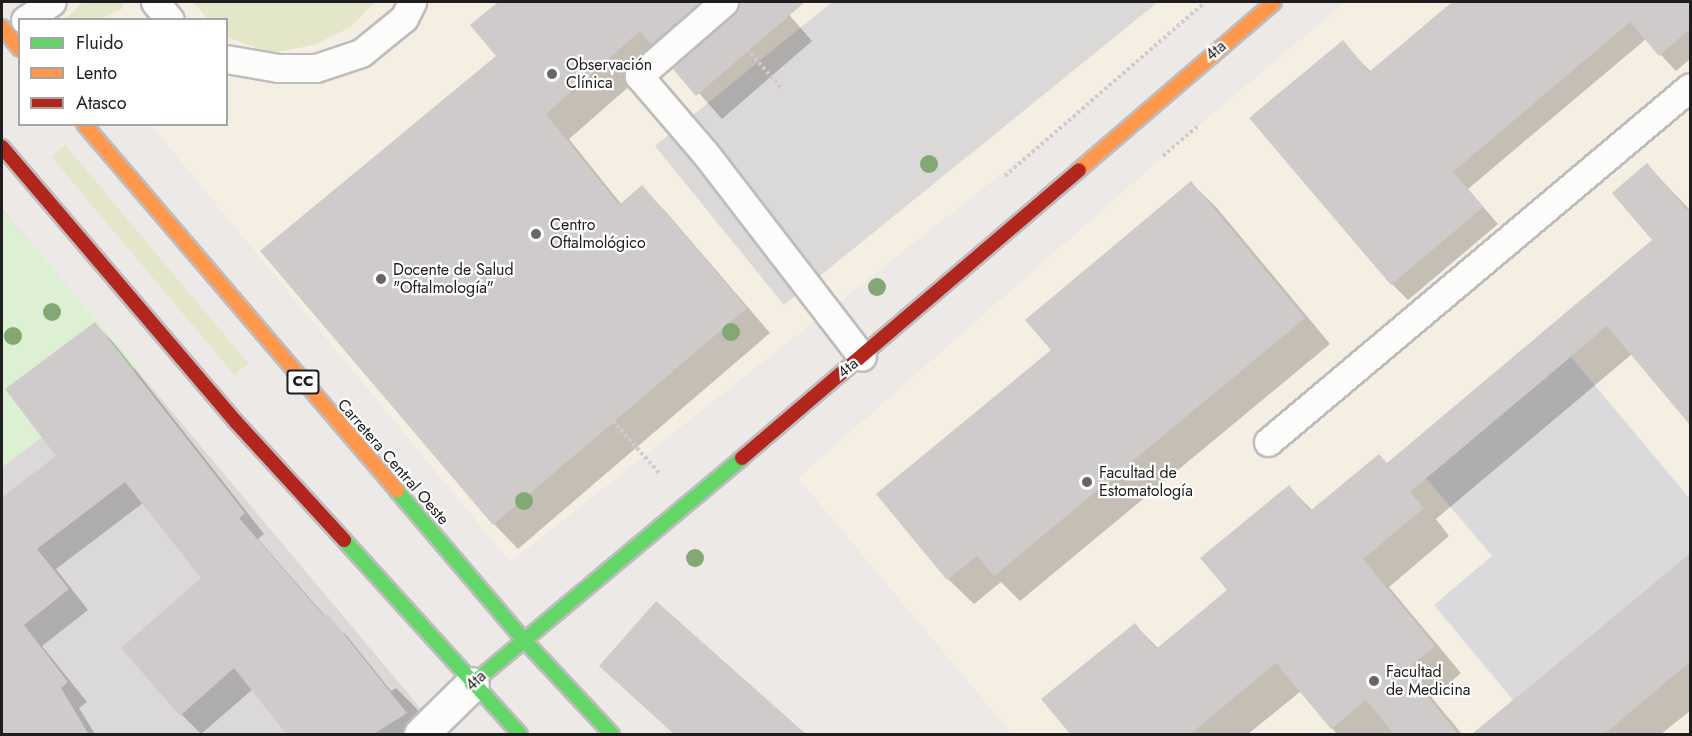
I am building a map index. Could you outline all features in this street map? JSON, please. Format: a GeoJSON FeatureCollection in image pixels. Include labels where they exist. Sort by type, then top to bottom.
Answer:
{"type":"FeatureCollection","features":[{"type":"Feature","properties":{"kind":"main road","name":"4ta"},"geometry":{"type":"LineString","coordinates":[[472,684],[862,357],[1274,2]]}},
{"type":"Feature","properties":{"kind":"main road","name":"Carretera Central Oeste"},"geometry":{"type":"LineString","coordinates":[[86,126],[523,639],[612,735]]}},
{"type":"Feature","properties":{"kind":"main road"},"geometry":{"type":"LineString","coordinates":[[2,147],[236,422],[520,735]]}},
{"type":"Feature","properties":{"kind":"street","name":"4ta"},"geometry":{"type":"LineString","coordinates":[[421,735],[472,684]]}},
{"type":"Feature","properties":{"kind":"lane"},"geometry":{"type":"LineString","coordinates":[[30,18],[52,2]]}},
{"type":"Feature","properties":{"kind":"lane"},"geometry":{"type":"LineString","coordinates":[[228,59],[278,68],[316,68],[361,53],[404,18],[412,2]]}},
{"type":"Feature","properties":{"kind":"lane"},"geometry":{"type":"LineString","coordinates":[[719,6],[639,76],[712,162],[862,357]]}},
{"type":"Feature","properties":{"kind":"lane"},"geometry":{"type":"LineString","coordinates":[[1268,442],[1690,87]]}},
{"type":"Feature","properties":{"kind":"path"},"geometry":{"type":"LineString","coordinates":[[719,6],[781,88]]}},
{"type":"Feature","properties":{"kind":"path"},"geometry":{"type":"LineString","coordinates":[[613,422],[661,474]]}},
{"type":"Feature","properties":{"kind":"shaded area"},"geometry":{"type":"Polygon","coordinates":[[[42,2],[1204,2],[1053,133],[510,562],[152,126],[228,126],[228,18],[57,18],[42,2]]]}},
{"type":"Feature","properties":{"kind":"shaded area"},"geometry":{"type":"Polygon","coordinates":[[[832,2],[1158,2],[784,305],[655,146],[832,2]]]}},
{"type":"Feature","properties":{"kind":"shaded area"},"geometry":{"type":"Polygon","coordinates":[[[1345,2],[1690,2],[1690,499],[1571,357],[1426,478],[1492,556],[1434,605],[1513,700],[1690,553],[1690,734],[1012,734],[798,478],[1199,125],[1345,2]]]}},
{"type":"Feature","properties":{"kind":"shaded area"},"geometry":{"type":"Polygon","coordinates":[[[2,209],[442,734],[2,734],[2,209]]]}},
{"type":"Feature","properties":{"kind":"shaded area"},"geometry":{"type":"Polygon","coordinates":[[[1571,357],[1690,499],[1690,553],[1513,700],[1434,605],[1492,556],[1426,478],[1571,357]]]}},
{"type":"Feature","properties":{"kind":"green space"},"geometry":{"type":"Polygon","coordinates":[[[83,2],[123,2],[123,8],[102,18],[67,18],[83,2]]]}},
{"type":"Feature","properties":{"kind":"green space"},"geometry":{"type":"Polygon","coordinates":[[[193,2],[375,2],[351,27],[314,45],[271,53],[228,37],[228,18],[207,18],[193,2]]]}},
{"type":"Feature","properties":{"kind":"green space"},"geometry":{"type":"Polygon","coordinates":[[[65,145],[248,363],[234,375],[51,157],[65,145]]]}},
{"type":"Feature","properties":{"kind":"green space"},"geometry":{"type":"Polygon","coordinates":[[[2,210],[137,367],[2,467],[2,210]]]}},
{"type":"Feature","properties":{"kind":"building"},"geometry":{"type":"Polygon","coordinates":[[[498,2],[701,2],[651,44],[640,31],[546,114],[619,205],[642,185],[747,308],[493,525],[260,251],[496,56],[470,25],[498,2]]]}},
{"type":"Feature","properties":{"kind":"building"},"geometry":{"type":"Polygon","coordinates":[[[739,2],[805,2],[696,96],[672,68],[734,14],[739,2]]]}},
{"type":"Feature","properties":{"kind":"building"},"geometry":{"type":"Polygon","coordinates":[[[1452,2],[1690,2],[1690,29],[1659,56],[1630,22],[1453,172],[1483,207],[1391,285],[1249,118],[1343,40],[1369,72],[1452,2]]]}},
{"type":"Feature","properties":{"kind":"building"},"geometry":{"type":"Polygon","coordinates":[[[1647,163],[1687,210],[1690,207],[1690,425],[1607,326],[1410,492],[1424,508],[1363,559],[1435,646],[1406,670],[1459,735],[1395,735],[1366,700],[1331,729],[1276,663],[1189,735],[1071,735],[1041,699],[1135,623],[1156,649],[1227,590],[1200,558],[1289,485],[1310,511],[1379,454],[1387,463],[1652,240],[1612,193],[1647,163]]]}},
{"type":"Feature","properties":{"kind":"building"},"geometry":{"type":"Polygon","coordinates":[[[1191,181],[1305,318],[994,576],[977,556],[947,580],[876,494],[1051,350],[1025,320],[1191,181]]]}},
{"type":"Feature","properties":{"kind":"building"},"geometry":{"type":"Polygon","coordinates":[[[95,322],[245,513],[239,518],[325,617],[328,614],[407,713],[372,735],[287,735],[234,668],[180,716],[121,648],[201,578],[125,482],[37,549],[69,589],[24,625],[68,682],[61,688],[89,735],[2,735],[2,497],[56,456],[5,389],[95,322]]]}},
{"type":"Feature","properties":{"kind":"building"},"geometry":{"type":"Polygon","coordinates":[[[1690,553],[1690,662],[1603,735],[1471,735],[1690,553]]]}},
{"type":"Feature","properties":{"kind":"building"},"geometry":{"type":"Polygon","coordinates":[[[656,601],[807,735],[675,735],[599,666],[656,601]]]}},
{"type":"Feature","properties":{"kind":"traffic: fast"},"geometry":{"type":"LineString","coordinates":[[472,684],[742,458]]}},
{"type":"Feature","properties":{"kind":"traffic: fast"},"geometry":{"type":"LineString","coordinates":[[397,491],[523,639],[612,734]]}},
{"type":"Feature","properties":{"kind":"traffic: fast"},"geometry":{"type":"LineString","coordinates":[[344,540],[520,734]]}},
{"type":"Feature","properties":{"kind":"traffic: slow"},"geometry":{"type":"LineString","coordinates":[[1079,170],[1274,2]]}},
{"type":"Feature","properties":{"kind":"traffic: slow"},"geometry":{"type":"LineString","coordinates":[[2,27],[18,47]]}},
{"type":"Feature","properties":{"kind":"traffic: slow"},"geometry":{"type":"LineString","coordinates":[[86,126],[397,491]]}},
{"type":"Feature","properties":{"kind":"traffic: jam"},"geometry":{"type":"LineString","coordinates":[[2,147],[236,422],[344,540]]}},
{"type":"Feature","properties":{"kind":"traffic: jam"},"geometry":{"type":"LineString","coordinates":[[742,458],[1079,170]]}},
{"type":"Feature","properties":{"kind":"place","name":"Observación Clínica"},"geometry":{"type":"Point","coordinates":[552,74]}},
{"type":"Feature","properties":{"kind":"place","name":"Centro Oftalmológico"},"geometry":{"type":"Point","coordinates":[536,234]}},
{"type":"Feature","properties":{"kind":"place","name":"Docente de Salud \"Oftalmología\""},"geometry":{"type":"Point","coordinates":[381,279]}},
{"type":"Feature","properties":{"kind":"place","name":"Facultad de Estomatología"},"geometry":{"type":"Point","coordinates":[1087,482]}},
{"type":"Feature","properties":{"kind":"place","name":"Facultad de Medicina"},"geometry":{"type":"Point","coordinates":[1374,681]}}]}
